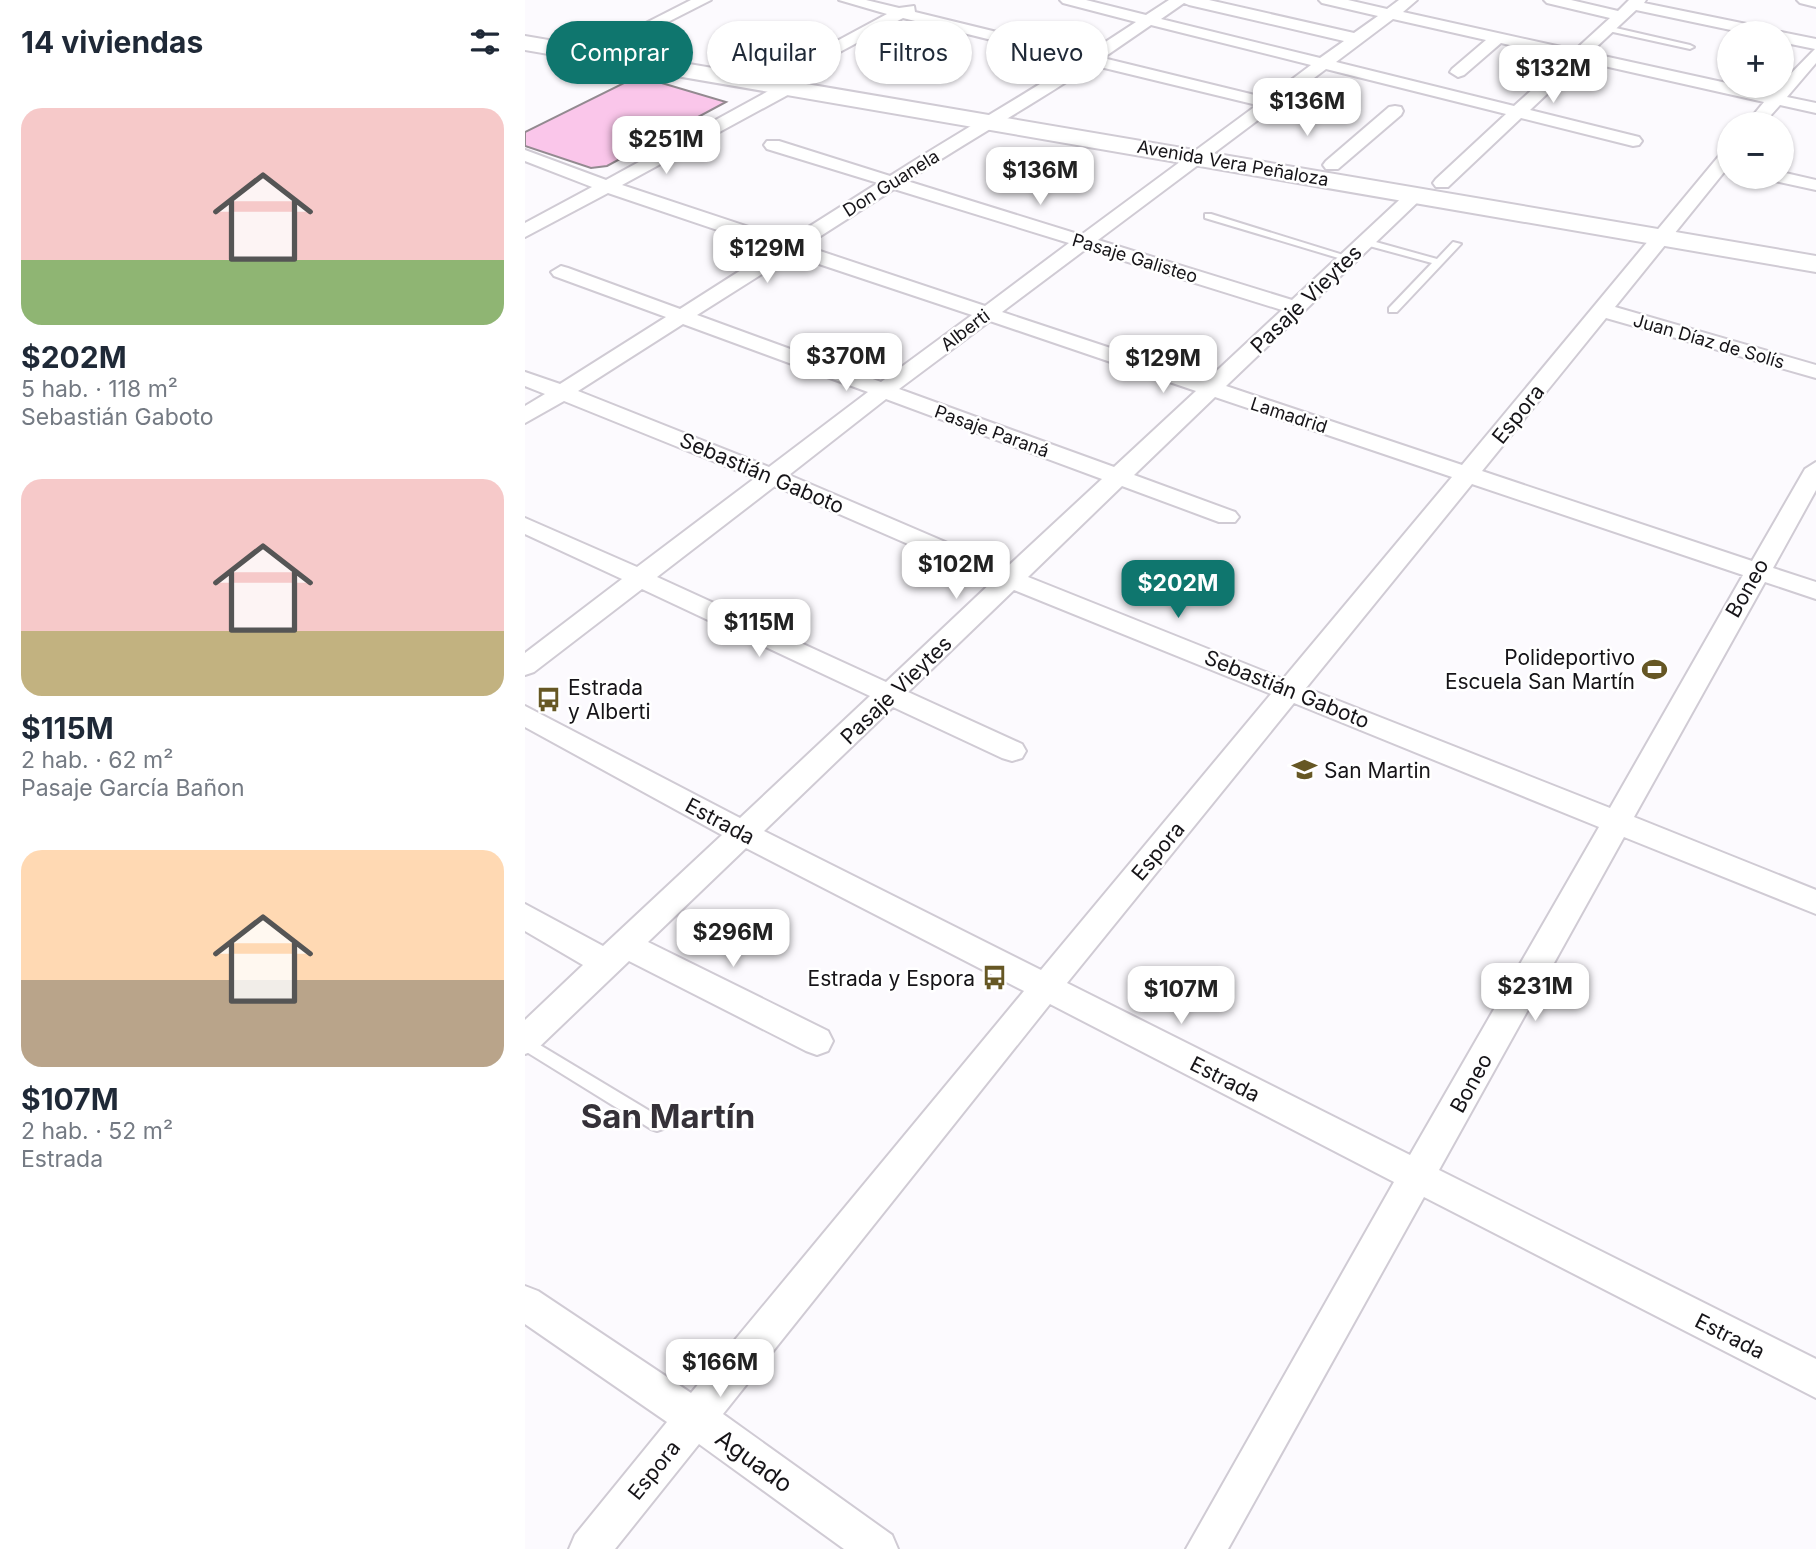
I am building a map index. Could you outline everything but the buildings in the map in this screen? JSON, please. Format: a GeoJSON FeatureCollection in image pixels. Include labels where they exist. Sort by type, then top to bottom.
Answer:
{"type":"FeatureCollection","features":[{"type":"Feature","properties":{"kind":"main road","name":"Avenida Vera Peñaloza"},"geometry":{"type":"LineString","coordinates":[[525,27],[546,30]]}},
{"type":"Feature","properties":{"kind":"main road","name":"Avenida Vera Peñaloza"},"geometry":{"type":"LineString","coordinates":[[525,43],[546,46]]}},
{"type":"Feature","properties":{"kind":"main road","name":"Avenida Vera Peñaloza"},"geometry":{"type":"LineString","coordinates":[[809,84],[988,121],[1332,165],[1442,183],[1816,264]]}},
{"type":"Feature","properties":{"kind":"main road","name":"Avenida Vera Peñaloza"},"geometry":{"type":"LineString","coordinates":[[819,84],[1012,111],[1416,194],[1667,230],[1816,247]]}},
{"type":"Feature","properties":{"kind":"street"},"geometry":{"type":"LineString","coordinates":[[660,21],[703,0]]}},
{"type":"Feature","properties":{"kind":"street"},"geometry":{"type":"LineString","coordinates":[[847,0],[986,33]]}},
{"type":"Feature","properties":{"kind":"street"},"geometry":{"type":"LineString","coordinates":[[841,49],[925,0]]}},
{"type":"Feature","properties":{"kind":"street"},"geometry":{"type":"LineString","coordinates":[[1068,0],[1633,141]]}},
{"type":"Feature","properties":{"kind":"street","name":"Don Guanela"},"geometry":{"type":"LineString","coordinates":[[1108,47],[1179,0]]}},
{"type":"Feature","properties":{"kind":"street"},"geometry":{"type":"LineString","coordinates":[[1189,0],[1358,39]]}},
{"type":"Feature","properties":{"kind":"street"},"geometry":{"type":"LineString","coordinates":[[1327,0],[1816,108]]}},
{"type":"Feature","properties":{"kind":"street","name":"Alberti"},"geometry":{"type":"LineString","coordinates":[[525,666],[883,391],[1409,0]]}},
{"type":"Feature","properties":{"kind":"street"},"geometry":{"type":"LineString","coordinates":[[1552,0],[1631,7],[1717,24]]}},
{"type":"Feature","properties":{"kind":"street"},"geometry":{"type":"LineString","coordinates":[[1805,0],[1816,2]]}},
{"type":"Feature","properties":{"kind":"street"},"geometry":{"type":"LineString","coordinates":[[1442,183],[1631,7]]}},
{"type":"Feature","properties":{"kind":"street"},"geometry":{"type":"LineString","coordinates":[[1458,72],[1497,37]]}},
{"type":"Feature","properties":{"kind":"street"},"geometry":{"type":"LineString","coordinates":[[1794,40],[1816,44]]}},
{"type":"Feature","properties":{"kind":"street"},"geometry":{"type":"LineString","coordinates":[[1764,112],[1816,53]]}},
{"type":"Feature","properties":{"kind":"street"},"geometry":{"type":"LineString","coordinates":[[1108,62],[1272,104]]}},
{"type":"Feature","properties":{"kind":"street"},"geometry":{"type":"LineString","coordinates":[[525,231],[783,84]]}},
{"type":"Feature","properties":{"kind":"street","name":"Don Guanela"},"geometry":{"type":"LineString","coordinates":[[525,416],[988,121],[1012,111],[1052,84]]}},
{"type":"Feature","properties":{"kind":"street"},"geometry":{"type":"LineString","coordinates":[[1332,165],[1395,111]]}},
{"type":"Feature","properties":{"kind":"street","name":"Pasaje Galisteo"},"geometry":{"type":"LineString","coordinates":[[773,145],[1296,309]]}},
{"type":"Feature","properties":{"kind":"street","name":"Lamadrid"},"geometry":{"type":"LineString","coordinates":[[525,155],[606,186],[1816,591]]}},
{"type":"Feature","properties":{"kind":"street","name":"Espora"},"geometry":{"type":"LineString","coordinates":[[589,1549],[1045,986],[1717,172]]}},
{"type":"Feature","properties":{"kind":"street"},"geometry":{"type":"LineString","coordinates":[[1794,180],[1815,184]]}},
{"type":"Feature","properties":{"kind":"street","name":"Pasaje Vieytes"},"geometry":{"type":"LineString","coordinates":[[525,1041],[1416,194]]}},
{"type":"Feature","properties":{"kind":"street","name":"Pasaje Paraná"},"geometry":{"type":"LineString","coordinates":[[561,272],[1227,517]]}},
{"type":"Feature","properties":{"kind":"street","name":"Juan Díaz de Solís"},"geometry":{"type":"LineString","coordinates":[[1602,310],[1816,372]]}},
{"type":"Feature","properties":{"kind":"street","name":"Sebastián Gaboto"},"geometry":{"type":"LineString","coordinates":[[525,378],[772,476],[1012,579],[1816,902]]}},
{"type":"Feature","properties":{"kind":"street","name":"Boneo"},"geometry":{"type":"LineString","coordinates":[[1206,1549],[1418,1179],[1816,469]]}},
{"type":"Feature","properties":{"kind":"street"},"geometry":{"type":"LineString","coordinates":[[525,525],[1012,751]]}},
{"type":"Feature","properties":{"kind":"street","name":"Estrada"},"geometry":{"type":"LineString","coordinates":[[525,715],[745,834],[1418,1179],[1816,1379]]}},
{"type":"Feature","properties":{"kind":"street"},"geometry":{"type":"LineString","coordinates":[[525,916],[817,1041]]}},
{"type":"Feature","properties":{"kind":"street","name":"Aguado"},"geometry":{"type":"LineString","coordinates":[[525,1303],[695,1418],[878,1549]]}},
{"type":"Feature","properties":{"kind":"lane"},"geometry":{"type":"LineString","coordinates":[[1607,28],[1690,47]]}},
{"type":"Feature","properties":{"kind":"lane"},"geometry":{"type":"LineString","coordinates":[[1208,216],[1357,250],[1438,262]]}},
{"type":"Feature","properties":{"kind":"lane"},"geometry":{"type":"LineString","coordinates":[[1393,310],[1456,244]]}},
{"type":"Feature","properties":{"kind":"lane"},"geometry":{"type":"LineString","coordinates":[[525,1041],[657,1124]]}},
{"type":"Feature","properties":{"kind":"place","name":"Polideportivo Escuela San Martín"},"geometry":{"type":"Point","coordinates":[1655,669]}},
{"type":"Feature","properties":{"kind":"place","name":"Estrada y Alberti"},"geometry":{"type":"Point","coordinates":[548,699]}},
{"type":"Feature","properties":{"kind":"place","name":"San Martin"},"geometry":{"type":"Point","coordinates":[1304,770]}},
{"type":"Feature","properties":{"kind":"place","name":"Estrada y Espora"},"geometry":{"type":"Point","coordinates":[995,978]}},
{"type":"Feature","properties":{"kind":"district","name":"San Martín"},"geometry":{"type":"Point","coordinates":[668,1116]}}]}
